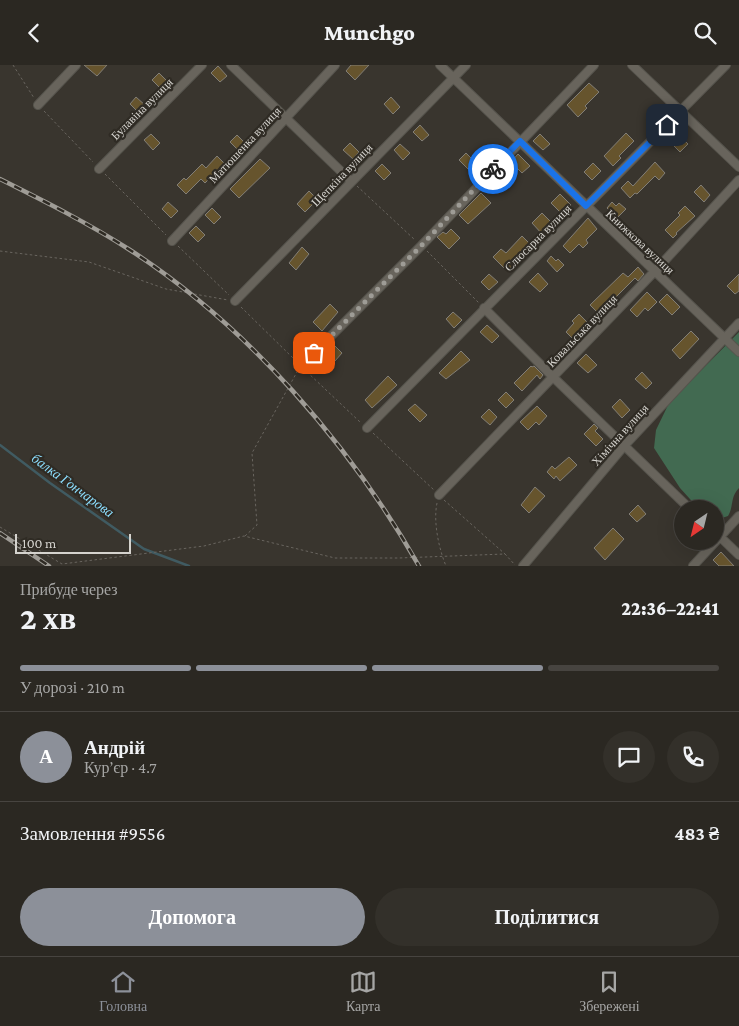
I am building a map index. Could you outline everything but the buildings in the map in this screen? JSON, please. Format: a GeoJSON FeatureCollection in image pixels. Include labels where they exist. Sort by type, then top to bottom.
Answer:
{"type":"FeatureCollection","features":[{"type":"Feature","properties":{"kind":"street"},"geometry":{"type":"LineString","coordinates":[[38,105],[76,65]]}},
{"type":"Feature","properties":{"kind":"street","name":"Булавіна вулиця"},"geometry":{"type":"LineString","coordinates":[[99,169],[202,65]]}},
{"type":"Feature","properties":{"kind":"street"},"geometry":{"type":"LineString","coordinates":[[231,65],[351,181]]}},
{"type":"Feature","properties":{"kind":"street","name":"Матюшенка вулиця"},"geometry":{"type":"LineString","coordinates":[[172,241],[336,65]]}},
{"type":"Feature","properties":{"kind":"street","name":"Книжкова вулиця"},"geometry":{"type":"LineString","coordinates":[[440,65],[739,352]]}},
{"type":"Feature","properties":{"kind":"street","name":"Щепкіна вулиця"},"geometry":{"type":"LineString","coordinates":[[235,301],[466,65]]}},
{"type":"Feature","properties":{"kind":"street"},"geometry":{"type":"LineString","coordinates":[[301,366],[421,246],[594,65]]}},
{"type":"Feature","properties":{"kind":"street"},"geometry":{"type":"LineString","coordinates":[[632,65],[739,167]]}},
{"type":"Feature","properties":{"kind":"street","name":"Слюсарна вулиця"},"geometry":{"type":"LineString","coordinates":[[367,428],[726,65]]}},
{"type":"Feature","properties":{"kind":"street","name":"Ковальська вулиця"},"geometry":{"type":"LineString","coordinates":[[439,495],[655,271],[739,180]]}},
{"type":"Feature","properties":{"kind":"street"},"geometry":{"type":"LineString","coordinates":[[484,308],[552,377],[681,500]]}},
{"type":"Feature","properties":{"kind":"street","name":"Хімічна вулиця"},"geometry":{"type":"LineString","coordinates":[[524,566],[624,446],[739,323]]}},
{"type":"Feature","properties":{"kind":"street"},"geometry":{"type":"LineString","coordinates":[[724,530],[739,516]]}},
{"type":"Feature","properties":{"kind":"street"},"geometry":{"type":"LineString","coordinates":[[724,541],[739,555]]}},
{"type":"Feature","properties":{"kind":"street"},"geometry":{"type":"LineString","coordinates":[[693,566],[706,550]]}},
{"type":"Feature","properties":{"kind":"path"},"geometry":{"type":"LineString","coordinates":[[13,65],[38,105],[99,169],[301,366],[516,566]]}},
{"type":"Feature","properties":{"kind":"path"},"geometry":{"type":"LineString","coordinates":[[0,251],[89,262],[166,289],[235,301]]}},
{"type":"Feature","properties":{"kind":"path"},"geometry":{"type":"LineString","coordinates":[[0,527],[62,564],[204,547],[244,536],[257,525],[252,453],[301,366]]}},
{"type":"Feature","properties":{"kind":"path"},"geometry":{"type":"LineString","coordinates":[[439,495],[435,513],[442,557],[446,566]]}},
{"type":"Feature","properties":{"kind":"path"},"geometry":{"type":"LineString","coordinates":[[244,536],[335,558],[442,557],[505,554]]}},
{"type":"Feature","properties":{"kind":"green space"},"geometry":{"type":"Polygon","coordinates":[[[739,332],[739,488],[734,495],[728,516],[724,517],[724,500],[691,500],[680,488],[654,448],[656,430],[669,403],[739,332]]]}},
{"type":"Feature","properties":{"kind":"waterway","name":"балка Гончарова"},"geometry":{"type":"LineString","coordinates":[[0,445],[50,483],[144,549],[189,566]]}},
{"type":"Feature","properties":{"kind":"railway"},"geometry":{"type":"LineString","coordinates":[[0,179],[82,221],[130,250],[173,280],[215,314],[255,351],[293,391],[328,433],[392,521],[419,566]]}},
{"type":"Feature","properties":{"kind":"railway"},"geometry":{"type":"LineString","coordinates":[[0,533],[49,566]]}},
{"type":"Feature","properties":{"kind":"way so far"},"geometry":{"type":"LineString","coordinates":[[314,353],[421,246],[493,169]]}},
{"type":"Feature","properties":{"kind":"route"},"geometry":{"type":"LineString","coordinates":[[493,169],[520,141],[586,206],[667,125]]}}]}
